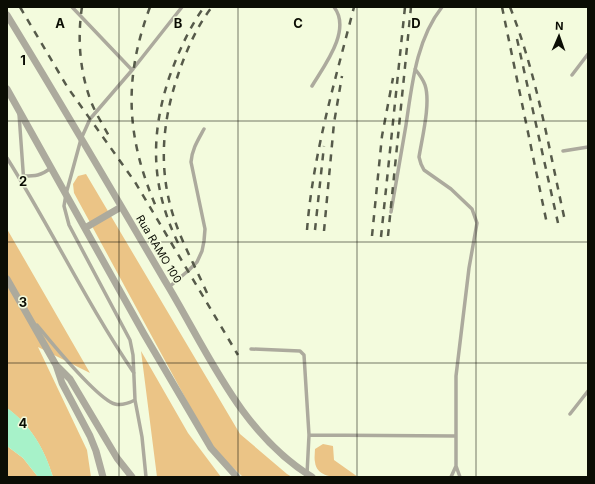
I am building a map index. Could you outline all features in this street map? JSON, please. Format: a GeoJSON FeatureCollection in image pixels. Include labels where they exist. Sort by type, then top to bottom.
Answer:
{"type":"FeatureCollection","features":[{"type":"Feature","properties":{"kind":"street","name":"Rua RAMO 100"},"geometry":{"type":"LineString","coordinates":[[7,15],[10,25],[81,139],[169,287],[212,365],[243,412],[262,434],[295,466],[310,475]]}},
{"type":"Feature","properties":{"kind":"street"},"geometry":{"type":"LineString","coordinates":[[7,89],[144,334],[211,448],[237,477]]}},
{"type":"Feature","properties":{"kind":"street"},"geometry":{"type":"LineString","coordinates":[[85,228],[121,207]]}},
{"type":"Feature","properties":{"kind":"street"},"geometry":{"type":"LineString","coordinates":[[7,279],[56,365],[62,383],[90,436],[103,477]]}},
{"type":"Feature","properties":{"kind":"street"},"geometry":{"type":"LineString","coordinates":[[56,365],[70,379],[117,458],[132,477]]}},
{"type":"Feature","properties":{"kind":"lane"},"geometry":{"type":"LineString","coordinates":[[72,7],[132,70]]}},
{"type":"Feature","properties":{"kind":"lane"},"geometry":{"type":"LineString","coordinates":[[146,477],[142,437],[135,400],[133,355],[130,340],[69,225],[64,206],[81,139],[90,119],[132,70],[182,7]]}},
{"type":"Feature","properties":{"kind":"lane"},"geometry":{"type":"LineString","coordinates":[[312,86],[330,58],[340,32],[340,22],[337,11],[334,7]]}},
{"type":"Feature","properties":{"kind":"lane"},"geometry":{"type":"LineString","coordinates":[[391,212],[415,69],[428,30],[434,17],[442,7]]}},
{"type":"Feature","properties":{"kind":"lane"},"geometry":{"type":"LineString","coordinates":[[572,75],[588,54]]}},
{"type":"Feature","properties":{"kind":"lane"},"geometry":{"type":"LineString","coordinates":[[415,69],[427,92],[427,103],[419,157],[421,164],[424,170],[451,189],[472,209],[477,222],[469,268],[456,376],[456,466],[460,477]]}},
{"type":"Feature","properties":{"kind":"lane"},"geometry":{"type":"LineString","coordinates":[[18,111],[24,185]]}},
{"type":"Feature","properties":{"kind":"lane"},"geometry":{"type":"LineString","coordinates":[[169,287],[197,262],[202,251],[205,229],[191,162],[191,154],[204,129]]}},
{"type":"Feature","properties":{"kind":"lane"},"geometry":{"type":"LineString","coordinates":[[563,151],[588,146]]}},
{"type":"Feature","properties":{"kind":"lane"},"geometry":{"type":"LineString","coordinates":[[7,158],[134,374]]}},
{"type":"Feature","properties":{"kind":"lane"},"geometry":{"type":"LineString","coordinates":[[23,176],[42,174],[51,168]]}},
{"type":"Feature","properties":{"kind":"lane"},"geometry":{"type":"LineString","coordinates":[[31,319],[91,386],[106,400],[116,404],[125,404],[135,400]]}},
{"type":"Feature","properties":{"kind":"lane"},"geometry":{"type":"LineString","coordinates":[[251,349],[303,352],[309,435],[310,475]]}},
{"type":"Feature","properties":{"kind":"lane"},"geometry":{"type":"LineString","coordinates":[[570,414],[588,391]]}},
{"type":"Feature","properties":{"kind":"lane"},"geometry":{"type":"LineString","coordinates":[[309,435],[456,436]]}},
{"type":"Feature","properties":{"kind":"lane"},"geometry":{"type":"LineString","coordinates":[[451,477],[456,466]]}},
{"type":"Feature","properties":{"kind":"shaded area"},"geometry":{"type":"Polygon","coordinates":[[[86,174],[240,434],[292,477],[243,477],[213,449],[74,193],[73,184],[78,176],[86,174]]]}},
{"type":"Feature","properties":{"kind":"shaded area"},"geometry":{"type":"Polygon","coordinates":[[[7,229],[90,373],[38,347],[87,450],[91,477],[53,477],[36,438],[23,422],[7,408],[7,229]]]}},
{"type":"Feature","properties":{"kind":"shaded area"},"geometry":{"type":"Polygon","coordinates":[[[141,351],[188,433],[221,477],[157,477],[141,351]]]}},
{"type":"Feature","properties":{"kind":"shaded area"},"geometry":{"type":"Polygon","coordinates":[[[7,408],[23,422],[36,439],[46,457],[53,477],[38,477],[23,458],[7,446],[7,408]]]}},
{"type":"Feature","properties":{"kind":"shaded area"},"geometry":{"type":"Polygon","coordinates":[[[323,444],[333,446],[334,460],[358,477],[332,477],[321,472],[317,468],[315,462],[315,449],[323,444]]]}},
{"type":"Feature","properties":{"kind":"shaded area"},"geometry":{"type":"Polygon","coordinates":[[[7,446],[23,458],[38,477],[7,477],[7,446]]]}},
{"type":"Feature","properties":{"kind":"railway"},"geometry":{"type":"LineString","coordinates":[[20,7],[68,88],[135,182],[238,355]]}},
{"type":"Feature","properties":{"kind":"railway"},"geometry":{"type":"LineString","coordinates":[[82,7],[80,31],[82,69],[92,104],[111,140]]}},
{"type":"Feature","properties":{"kind":"railway"},"geometry":{"type":"LineString","coordinates":[[150,7],[141,33],[135,59],[132,84],[132,108],[134,133],[139,158],[157,209]]}},
{"type":"Feature","properties":{"kind":"railway"},"geometry":{"type":"LineString","coordinates":[[178,243],[169,222],[158,181],[156,141],[163,99],[169,78],[184,41],[204,7]]}},
{"type":"Feature","properties":{"kind":"railway"},"geometry":{"type":"LineString","coordinates":[[207,293],[185,246],[174,218],[166,182],[164,146],[168,110],[178,75],[192,39],[201,22],[212,7]]}},
{"type":"Feature","properties":{"kind":"railway"},"geometry":{"type":"LineString","coordinates":[[307,230],[319,146],[354,7]]}},
{"type":"Feature","properties":{"kind":"railway"},"geometry":{"type":"LineString","coordinates":[[381,237],[405,7]]}},
{"type":"Feature","properties":{"kind":"railway"},"geometry":{"type":"LineString","coordinates":[[388,236],[411,7]]}},
{"type":"Feature","properties":{"kind":"railway"},"geometry":{"type":"LineString","coordinates":[[502,7],[547,224]]}},
{"type":"Feature","properties":{"kind":"railway"},"geometry":{"type":"LineString","coordinates":[[510,7],[528,59],[535,86],[565,221]]}},
{"type":"Feature","properties":{"kind":"railway"},"geometry":{"type":"LineString","coordinates":[[517,39],[558,223]]}},
{"type":"Feature","properties":{"kind":"railway"},"geometry":{"type":"LineString","coordinates":[[324,231],[334,123],[342,76]]}},
{"type":"Feature","properties":{"kind":"railway"},"geometry":{"type":"LineString","coordinates":[[372,236],[382,136],[393,78]]}},
{"type":"Feature","properties":{"kind":"railway"},"geometry":{"type":"LineString","coordinates":[[315,230],[324,146]]}}]}
